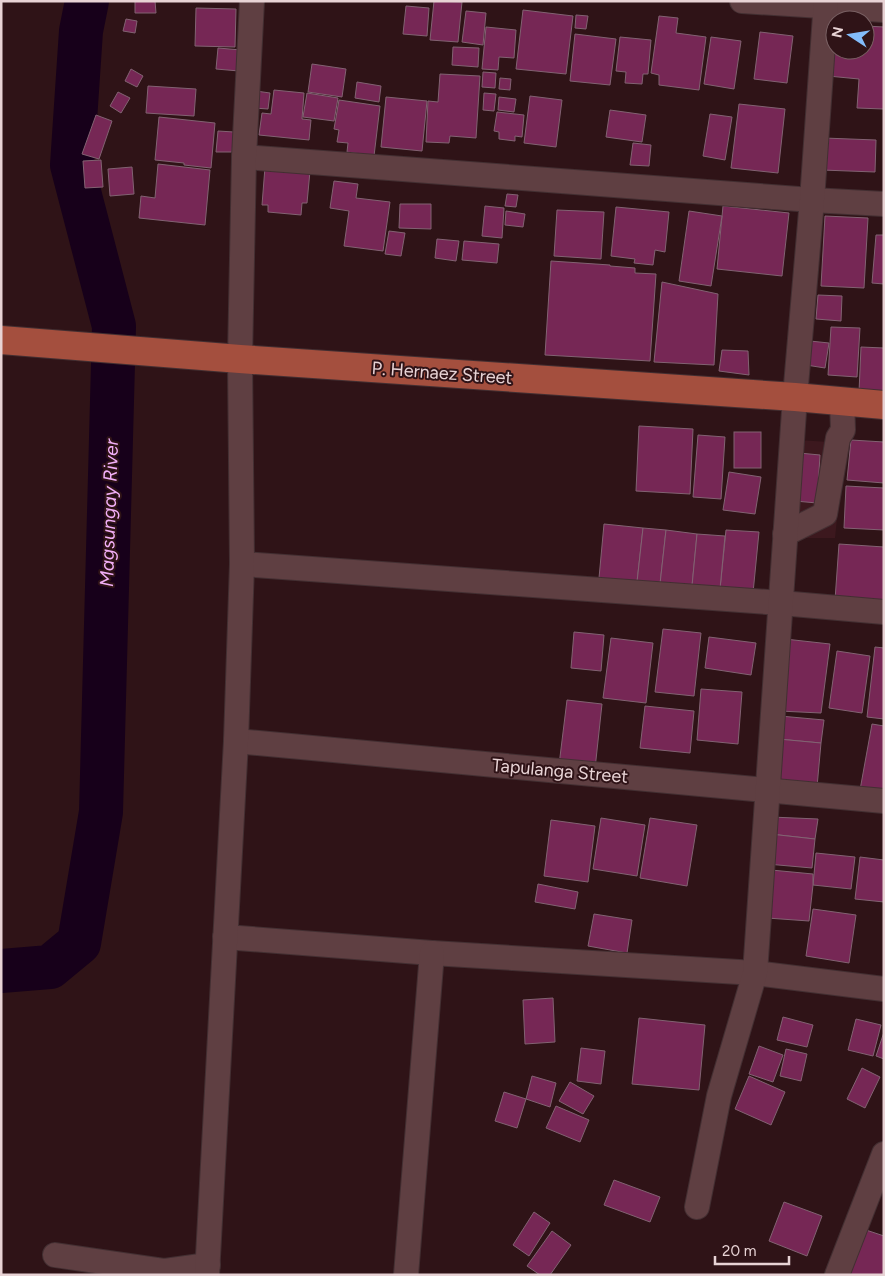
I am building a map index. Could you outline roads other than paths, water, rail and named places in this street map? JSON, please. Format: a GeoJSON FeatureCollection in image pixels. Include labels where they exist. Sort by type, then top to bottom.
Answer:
{"type":"FeatureCollection","features":[{"type":"Feature","properties":{"kind":"main road","name":"P. Hernaez Street"},"geometry":{"type":"LineString","coordinates":[[8,340],[240,359],[795,397],[884,405]]}},
{"type":"Feature","properties":{"kind":"street"},"geometry":{"type":"LineString","coordinates":[[55,1255],[165,1271],[208,1270],[236,741],[242,564],[240,359],[244,156],[252,1]]}},
{"type":"Feature","properties":{"kind":"street"},"geometry":{"type":"LineString","coordinates":[[742,1],[826,4],[884,10]]}},
{"type":"Feature","properties":{"kind":"street"},"geometry":{"type":"LineString","coordinates":[[697,1207],[719,1096],[755,973],[795,397],[826,4]]}},
{"type":"Feature","properties":{"kind":"street"},"geometry":{"type":"LineString","coordinates":[[244,156],[884,204]]}},
{"type":"Feature","properties":{"kind":"street"},"geometry":{"type":"LineString","coordinates":[[785,534],[826,514],[838,438],[843,430],[842,401]]}},
{"type":"Feature","properties":{"kind":"street"},"geometry":{"type":"LineString","coordinates":[[242,564],[884,612]]}},
{"type":"Feature","properties":{"kind":"street","name":"Tapulanga Street"},"geometry":{"type":"LineString","coordinates":[[236,741],[884,801]]}},
{"type":"Feature","properties":{"kind":"street"},"geometry":{"type":"LineString","coordinates":[[225,937],[432,953],[755,973],[884,989]]}},
{"type":"Feature","properties":{"kind":"street"},"geometry":{"type":"LineString","coordinates":[[406,1275],[432,953]]}},
{"type":"Feature","properties":{"kind":"street"},"geometry":{"type":"LineString","coordinates":[[837,1275],[884,1154]]}},
{"type":"Feature","properties":{"kind":"waterway","name":"Magsungay River"},"geometry":{"type":"LineString","coordinates":[[1,971],[50,967],[79,943],[101,812],[114,326],[72,165],[81,31],[87,1]]}}]}
